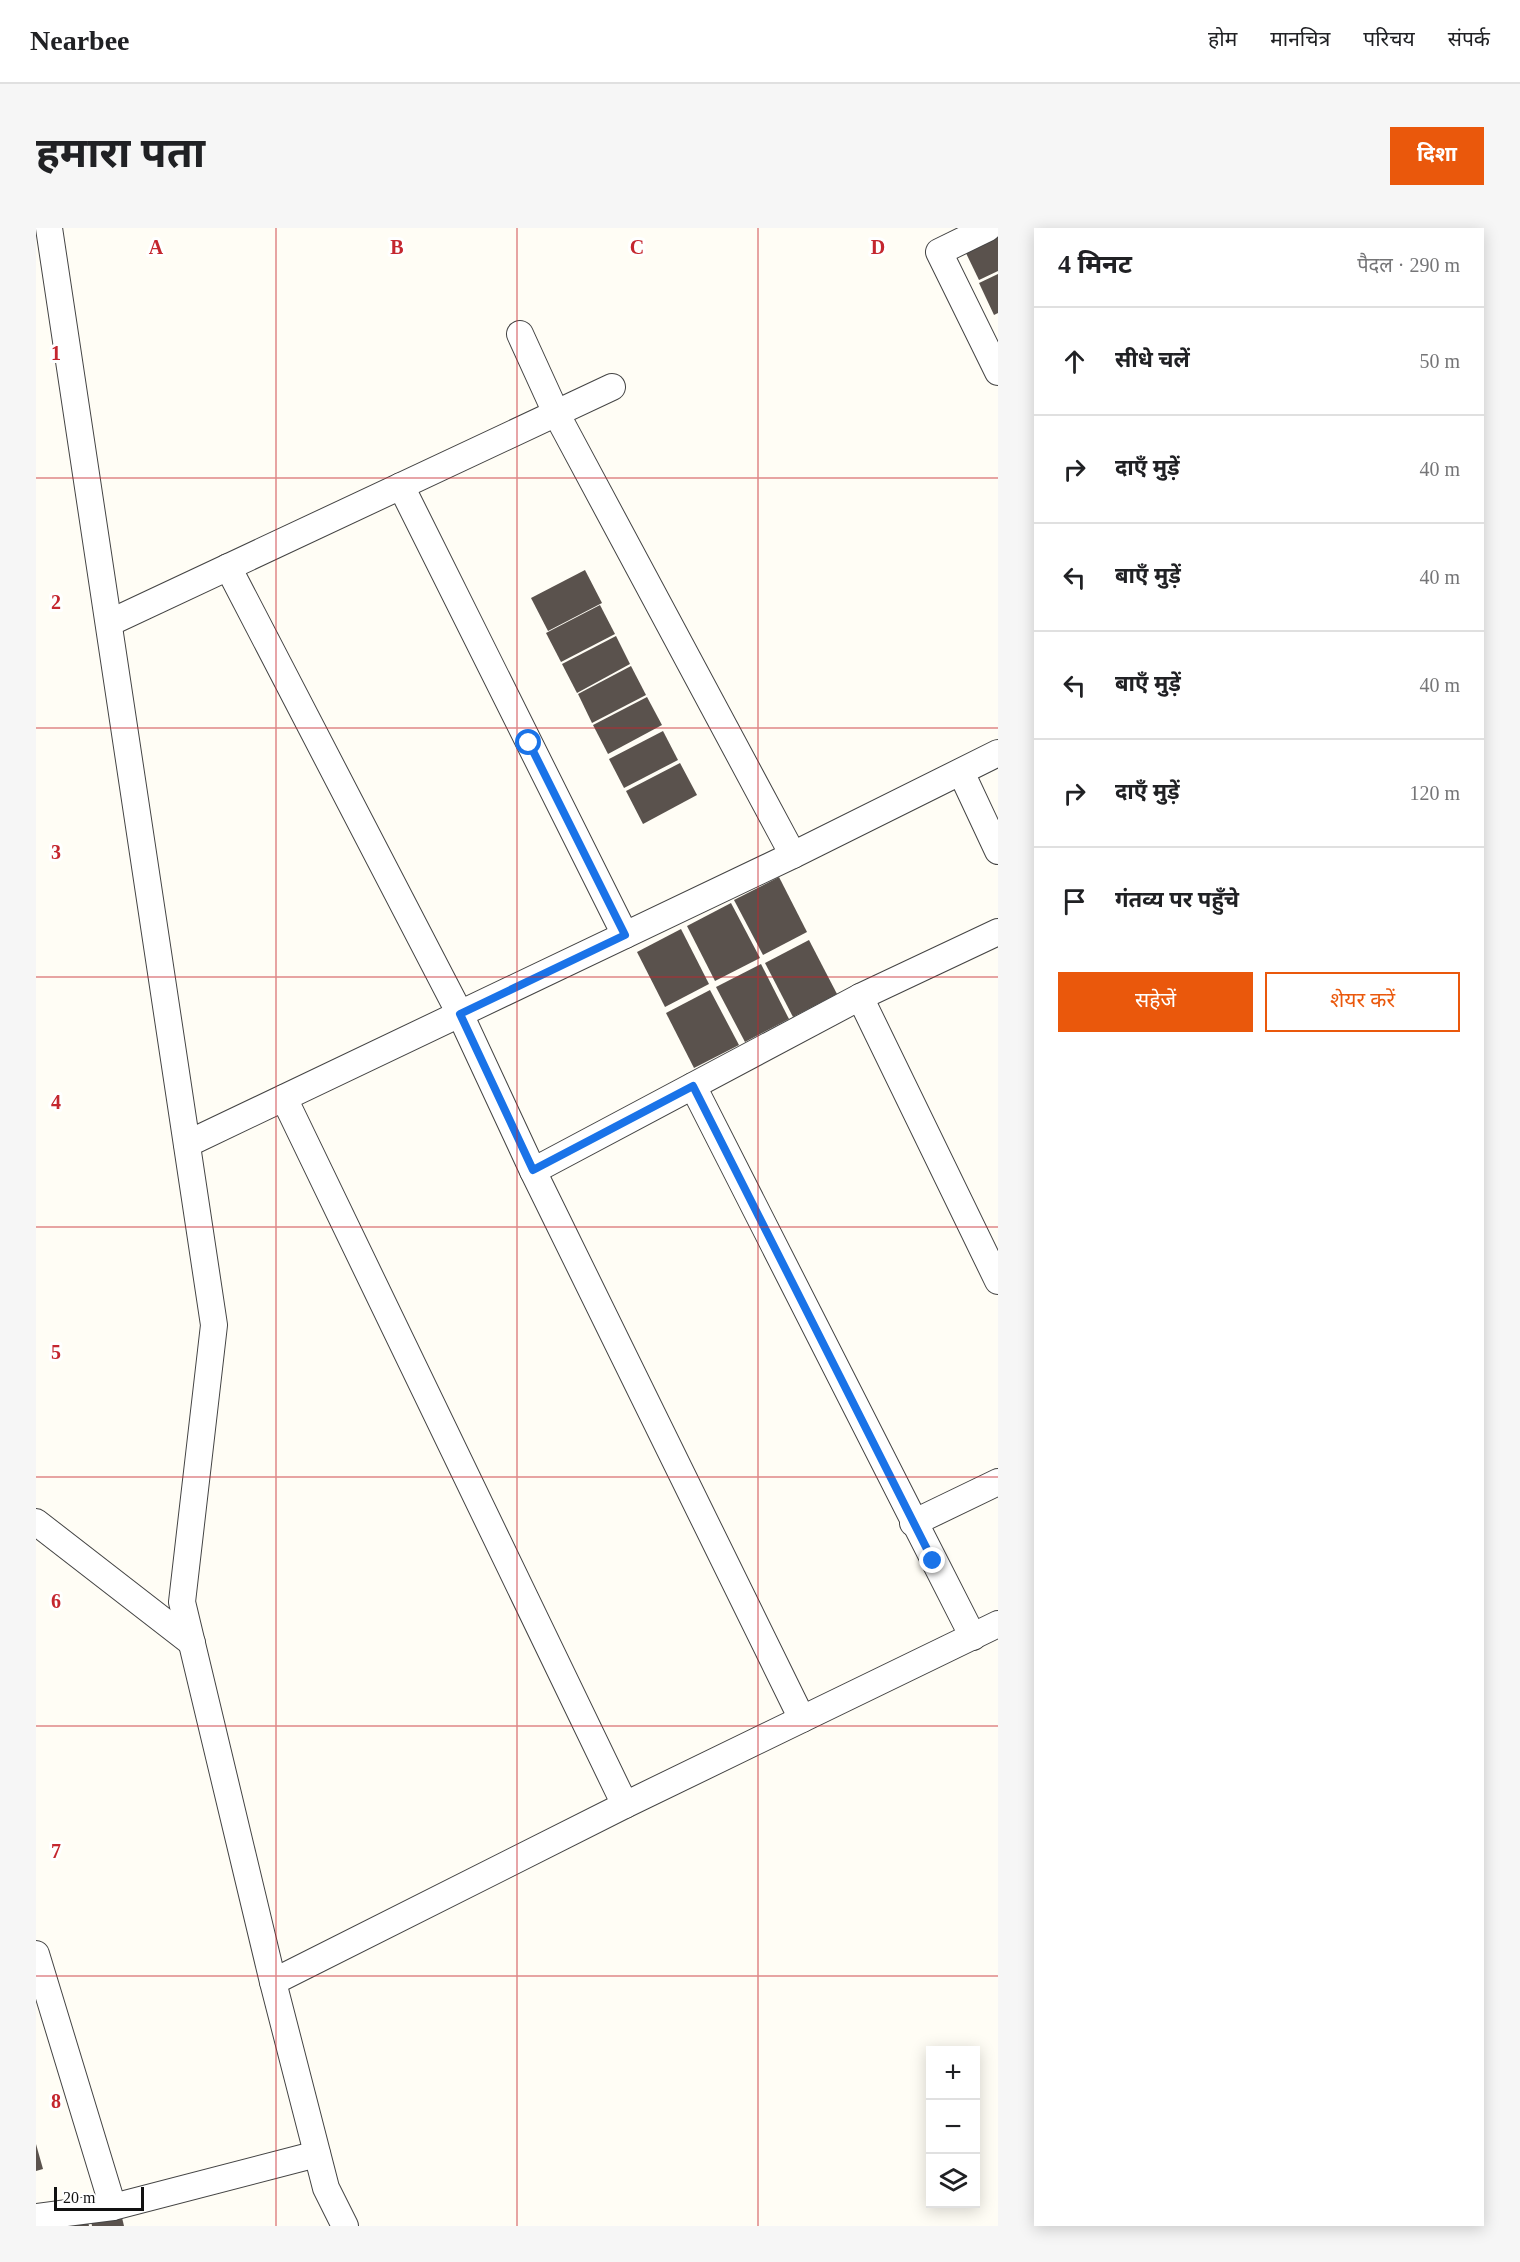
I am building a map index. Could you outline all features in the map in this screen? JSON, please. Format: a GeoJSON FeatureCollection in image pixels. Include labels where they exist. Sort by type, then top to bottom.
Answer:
{"type":"FeatureCollection","features":[{"type":"Feature","properties":{"kind":"street"},"geometry":{"type":"LineString","coordinates":[[49,228],[214,1325],[182,1602],[273,1982],[317,2154],[326,2188],[345,2226]]}},
{"type":"Feature","properties":{"kind":"street"},"geometry":{"type":"LineString","coordinates":[[988,228],[939,252],[998,372]]}},
{"type":"Feature","properties":{"kind":"street"},"geometry":{"type":"LineString","coordinates":[[520,334],[556,413],[794,855]]}},
{"type":"Feature","properties":{"kind":"street"},"geometry":{"type":"LineString","coordinates":[[109,623],[612,387]]}},
{"type":"Feature","properties":{"kind":"street"},"geometry":{"type":"LineString","coordinates":[[401,486],[625,935]]}},
{"type":"Feature","properties":{"kind":"street"},"geometry":{"type":"LineString","coordinates":[[228,567],[460,1014],[533,1170],[802,1719]]}},
{"type":"Feature","properties":{"kind":"street"},"geometry":{"type":"LineString","coordinates":[[187,1144],[794,855],[998,753]]}},
{"type":"Feature","properties":{"kind":"street"},"geometry":{"type":"LineString","coordinates":[[961,772],[998,851]]}},
{"type":"Feature","properties":{"kind":"street"},"geometry":{"type":"LineString","coordinates":[[533,1170],[860,997],[998,932]]}},
{"type":"Feature","properties":{"kind":"street"},"geometry":{"type":"LineString","coordinates":[[860,997],[998,1281]]}},
{"type":"Feature","properties":{"kind":"street"},"geometry":{"type":"LineString","coordinates":[[693,1086],[913,1523],[973,1637]]}},
{"type":"Feature","properties":{"kind":"street"},"geometry":{"type":"LineString","coordinates":[[284,1098],[625,1805]]}},
{"type":"Feature","properties":{"kind":"street"},"geometry":{"type":"LineString","coordinates":[[913,1523],[998,1482]]}},
{"type":"Feature","properties":{"kind":"street"},"geometry":{"type":"LineString","coordinates":[[36,1522],[192,1643]]}},
{"type":"Feature","properties":{"kind":"street"},"geometry":{"type":"LineString","coordinates":[[273,1982],[625,1805],[998,1624]]}},
{"type":"Feature","properties":{"kind":"street"},"geometry":{"type":"LineString","coordinates":[[36,1954],[113,2207]]}},
{"type":"Feature","properties":{"kind":"street"},"geometry":{"type":"LineString","coordinates":[[36,2217],[113,2207],[317,2154]]}},
{"type":"Feature","properties":{"kind":"building"},"geometry":{"type":"Polygon","coordinates":[[[998,232],[998,271],[979,280],[964,249],[998,232]]]}},
{"type":"Feature","properties":{"kind":"building"},"geometry":{"type":"Polygon","coordinates":[[[998,274],[998,313],[994,315],[979,283],[998,274]]]}},
{"type":"Feature","properties":{"kind":"building"},"geometry":{"type":"Polygon","coordinates":[[[585,570],[602,603],[548,631],[531,598],[585,570]]]}},
{"type":"Feature","properties":{"kind":"building"},"geometry":{"type":"Polygon","coordinates":[[[600,605],[615,634],[561,662],[546,633],[600,605]]]}},
{"type":"Feature","properties":{"kind":"building"},"geometry":{"type":"Polygon","coordinates":[[[616,636],[630,664],[577,693],[562,664],[616,636]]]}},
{"type":"Feature","properties":{"kind":"building"},"geometry":{"type":"Polygon","coordinates":[[[631,666],[646,695],[592,723],[578,694],[631,666]]]}},
{"type":"Feature","properties":{"kind":"building"},"geometry":{"type":"Polygon","coordinates":[[[647,697],[662,725],[608,754],[593,725],[647,697]]]}},
{"type":"Feature","properties":{"kind":"building"},"geometry":{"type":"Polygon","coordinates":[[[663,731],[678,760],[624,788],[609,759],[663,731]]]}},
{"type":"Feature","properties":{"kind":"building"},"geometry":{"type":"Polygon","coordinates":[[[680,763],[697,795],[643,824],[626,791],[680,763]]]}},
{"type":"Feature","properties":{"kind":"building"},"geometry":{"type":"Polygon","coordinates":[[[779,877],[807,932],[763,955],[734,900],[779,877]]]}},
{"type":"Feature","properties":{"kind":"building"},"geometry":{"type":"Polygon","coordinates":[[[731,903],[760,958],[715,981],[687,926],[731,903]]]}},
{"type":"Feature","properties":{"kind":"building"},"geometry":{"type":"Polygon","coordinates":[[[681,929],[709,984],[665,1007],[637,952],[681,929]]]}},
{"type":"Feature","properties":{"kind":"building"},"geometry":{"type":"Polygon","coordinates":[[[809,940],[837,994],[793,1017],[765,963],[809,940]]]}},
{"type":"Feature","properties":{"kind":"building"},"geometry":{"type":"Polygon","coordinates":[[[761,964],[789,1019],[745,1042],[716,987],[761,964]]]}},
{"type":"Feature","properties":{"kind":"building"},"geometry":{"type":"Polygon","coordinates":[[[710,990],[739,1045],[694,1068],[666,1013],[710,990]]]}},
{"type":"Feature","properties":{"kind":"building"},"geometry":{"type":"Polygon","coordinates":[[[36,2144],[43,2169],[36,2171],[36,2144]]]}},
{"type":"Feature","properties":{"kind":"building"},"geometry":{"type":"Polygon","coordinates":[[[120,2209],[124,2226],[92,2226],[90,2216],[120,2209]]]}},
{"type":"Feature","properties":{"kind":"building"},"geometry":{"type":"Polygon","coordinates":[[[87,2217],[89,2226],[55,2226],[87,2217]]]}},
{"type":"Feature","properties":{"kind":"route"},"geometry":{"type":"LineString","coordinates":[[529,743],[625,935],[460,1014],[533,1170],[693,1086],[933,1561]]}}]}
